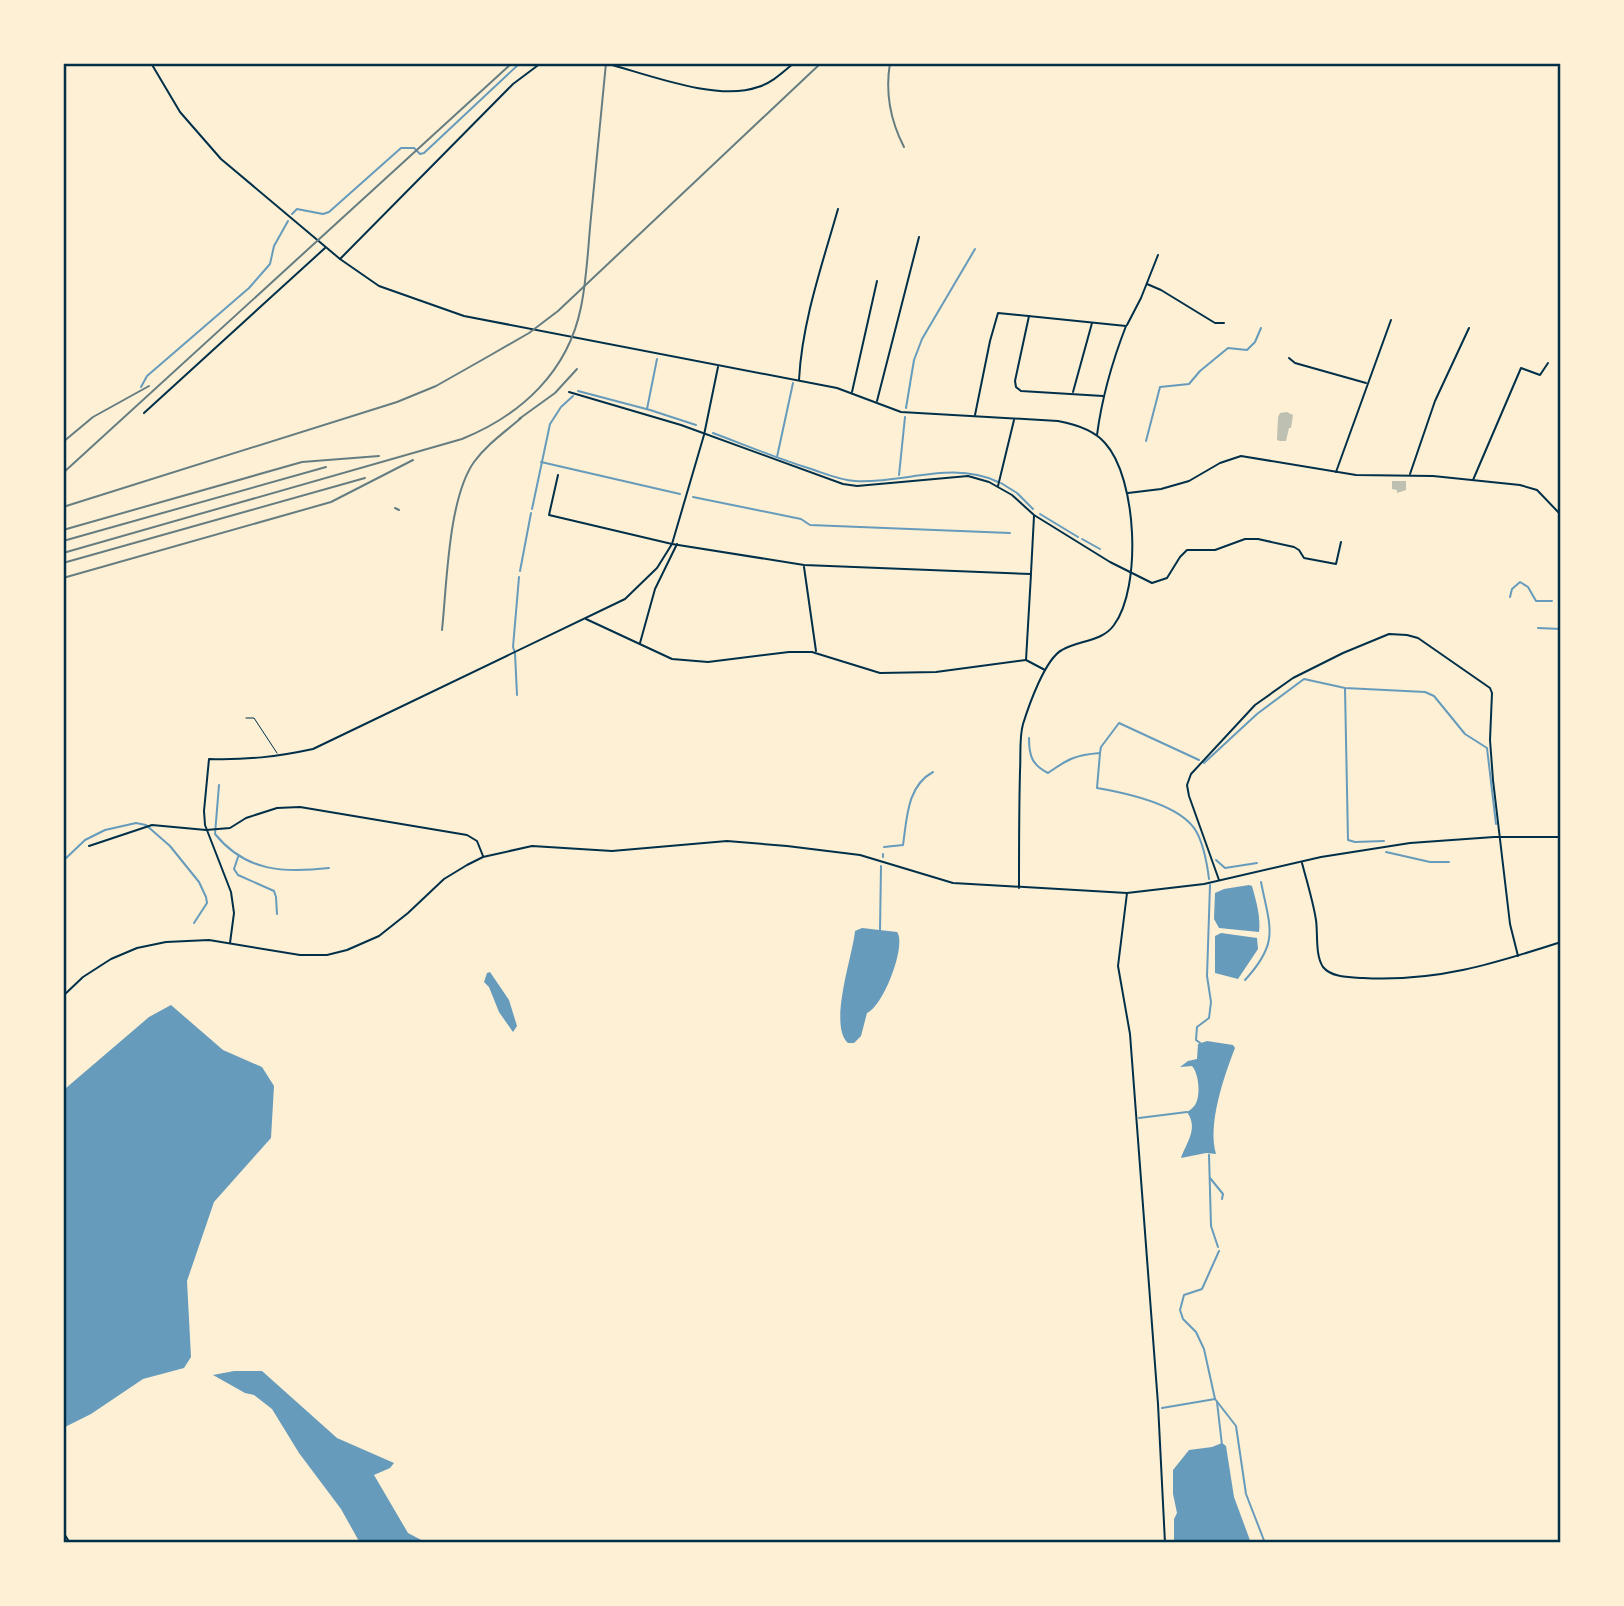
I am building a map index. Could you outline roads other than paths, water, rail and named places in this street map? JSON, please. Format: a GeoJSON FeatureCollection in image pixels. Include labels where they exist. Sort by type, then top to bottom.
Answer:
{"type":"FeatureCollection","features":[{"type":"Feature","properties":{"kind":"street"},"geometry":{"type":"LineString","coordinates":[[151,63],[180,112],[221,159],[325,247],[379,286],[464,316],[852,393],[909,413],[1065,422],[1097,436],[1105,443],[1113,454],[1127,493],[1132,531],[1131,574],[1123,607],[1108,632],[1060,651],[1053,658],[1045,670],[1022,730],[1019,888]]}},
{"type":"Feature","properties":{"kind":"street"},"geometry":{"type":"LineString","coordinates":[[340,259],[513,84],[541,63]]}},
{"type":"Feature","properties":{"kind":"street"},"geometry":{"type":"LineString","coordinates":[[605,63],[715,92],[739,93],[761,87],[794,63]]}},
{"type":"Feature","properties":{"kind":"street"},"geometry":{"type":"LineString","coordinates":[[799,382],[807,322],[838,209]]}},
{"type":"Feature","properties":{"kind":"street"},"geometry":{"type":"LineString","coordinates":[[876,402],[919,236]]}},
{"type":"Feature","properties":{"kind":"street"},"geometry":{"type":"LineString","coordinates":[[144,412],[325,247]]}},
{"type":"Feature","properties":{"kind":"street"},"geometry":{"type":"LineString","coordinates":[[1097,436],[1103,396],[1114,357],[1158,255]]}},
{"type":"Feature","properties":{"kind":"street"},"geometry":{"type":"LineString","coordinates":[[852,393],[877,281]]}},
{"type":"Feature","properties":{"kind":"street"},"geometry":{"type":"LineString","coordinates":[[1147,284],[1215,323],[1224,323]]}},
{"type":"Feature","properties":{"kind":"street"},"geometry":{"type":"LineString","coordinates":[[975,416],[995,317],[1001,312],[1126,326]]}},
{"type":"Feature","properties":{"kind":"street"},"geometry":{"type":"LineString","coordinates":[[1029,315],[1016,387],[1021,391],[1103,396]]}},
{"type":"Feature","properties":{"kind":"street"},"geometry":{"type":"LineString","coordinates":[[1336,473],[1391,320]]}},
{"type":"Feature","properties":{"kind":"street"},"geometry":{"type":"LineString","coordinates":[[1073,393],[1093,322]]}},
{"type":"Feature","properties":{"kind":"street"},"geometry":{"type":"LineString","coordinates":[[1409,475],[1435,401],[1469,328]]}},
{"type":"Feature","properties":{"kind":"street"},"geometry":{"type":"LineString","coordinates":[[1289,358],[1295,363],[1367,384]]}},
{"type":"Feature","properties":{"kind":"street"},"geometry":{"type":"LineString","coordinates":[[1473,481],[1521,368],[1540,375],[1548,363]]}},
{"type":"Feature","properties":{"kind":"street"},"geometry":{"type":"LineString","coordinates":[[230,943],[234,913],[231,892],[206,830],[204,811],[209,759],[280,757],[313,749],[625,599],[657,568],[672,544],[704,435],[718,366]]}},
{"type":"Feature","properties":{"kind":"street"},"geometry":{"type":"LineString","coordinates":[[569,392],[681,425],[843,484],[857,486],[968,476],[1012,495],[1034,515],[1131,574],[1152,583],[1159,583],[1167,578],[1180,556],[1187,550],[1215,550],[1245,539],[1258,539],[1294,547],[1304,558],[1336,564],[1341,542]]}},
{"type":"Feature","properties":{"kind":"street"},"geometry":{"type":"LineString","coordinates":[[998,487],[1014,418]]}},
{"type":"Feature","properties":{"kind":"street"},"geometry":{"type":"LineString","coordinates":[[1127,493],[1161,489],[1189,481],[1234,456],[1336,473],[1409,475],[1532,487],[1561,515]]}},
{"type":"Feature","properties":{"kind":"street"},"geometry":{"type":"LineString","coordinates":[[558,475],[549,514],[672,544],[804,565],[1031,574]]}},
{"type":"Feature","properties":{"kind":"street"},"geometry":{"type":"LineString","coordinates":[[1561,488],[1561,507]]}},
{"type":"Feature","properties":{"kind":"street"},"geometry":{"type":"LineString","coordinates":[[1026,660],[1034,515]]}},
{"type":"Feature","properties":{"kind":"street"},"geometry":{"type":"LineString","coordinates":[[639,644],[655,589],[677,544]]}},
{"type":"Feature","properties":{"kind":"street"},"geometry":{"type":"LineString","coordinates":[[804,565],[816,653]]}},
{"type":"Feature","properties":{"kind":"street"},"geometry":{"type":"LineString","coordinates":[[586,619],[672,659],[708,662],[789,652],[816,653],[880,673],[936,671],[1026,660],[1045,670]]}},
{"type":"Feature","properties":{"kind":"street"},"geometry":{"type":"LineString","coordinates":[[1219,880],[1189,796],[1187,785],[1191,774],[1255,705],[1293,678],[1343,653],[1389,635],[1407,635],[1418,638],[1490,688],[1493,699],[1490,740],[1500,837],[1510,924],[1518,956]]}},
{"type":"Feature","properties":{"kind":"street"},"geometry":{"type":"LineString","coordinates":[[89,846],[152,825],[206,830],[230,828],[246,818],[277,808],[300,807],[467,835],[477,841],[483,857]]}},
{"type":"Feature","properties":{"kind":"street"},"geometry":{"type":"LineString","coordinates":[[63,996],[97,967],[137,948],[179,940],[230,943],[286,954],[313,956],[347,950],[379,936],[444,879],[483,857],[533,846],[612,851],[727,841],[860,855],[953,883],[1127,893],[1219,880],[1410,843],[1500,837],[1561,837]]}},
{"type":"Feature","properties":{"kind":"street"},"geometry":{"type":"LineString","coordinates":[[1302,862],[1316,919],[1321,964],[1327,971],[1353,978],[1408,979],[1443,975],[1561,942]]}},
{"type":"Feature","properties":{"kind":"street"},"geometry":{"type":"LineString","coordinates":[[1127,893],[1118,966],[1130,1034],[1140,1196],[1157,1392],[1165,1543]]}},
{"type":"Feature","properties":{"kind":"street"},"geometry":{"type":"LineString","coordinates":[[63,1532],[69,1543]]}},
{"type":"Feature","properties":{"kind":"lane"},"geometry":{"type":"LineString","coordinates":[[246,718],[254,718],[280,757]]}},
{"type":"Feature","properties":{"kind":"water"},"geometry":{"type":"Polygon","coordinates":[[[1252,886],[1256,903],[1259,932],[1219,928],[1214,919],[1215,893],[1252,886]]]}},
{"type":"Feature","properties":{"kind":"water"},"geometry":{"type":"Polygon","coordinates":[[[862,928],[897,932],[899,949],[892,975],[880,1000],[867,1013],[861,1036],[854,1043],[848,1043],[842,1034],[840,1021],[843,989],[855,931],[862,928]]]}},
{"type":"Feature","properties":{"kind":"water"},"geometry":{"type":"Polygon","coordinates":[[[1221,933],[1257,938],[1258,949],[1238,979],[1215,973],[1215,936],[1221,933]]]}},
{"type":"Feature","properties":{"kind":"water"},"geometry":{"type":"Polygon","coordinates":[[[490,972],[509,1000],[517,1026],[513,1032],[484,982],[490,972]]]}},
{"type":"Feature","properties":{"kind":"water"},"geometry":{"type":"Polygon","coordinates":[[[171,1005],[223,1050],[262,1067],[274,1086],[271,1138],[214,1202],[187,1281],[191,1357],[184,1368],[143,1379],[91,1414],[63,1428],[63,1118],[66,1088],[149,1017],[171,1005]]]}},
{"type":"Feature","properties":{"kind":"water"},"geometry":{"type":"Polygon","coordinates":[[[1207,1041],[1233,1045],[1235,1048],[1215,1115],[1216,1154],[1206,1153],[1181,1158],[1192,1130],[1187,1112],[1195,1105],[1199,1091],[1198,1079],[1192,1066],[1180,1067],[1197,1059],[1198,1044],[1207,1041]]]}},
{"type":"Feature","properties":{"kind":"water"},"geometry":{"type":"Polygon","coordinates":[[[234,1371],[262,1371],[337,1438],[394,1463],[390,1468],[374,1475],[408,1533],[427,1543],[360,1543],[341,1509],[299,1453],[272,1409],[254,1395],[245,1393],[213,1375],[234,1371]]]}},
{"type":"Feature","properties":{"kind":"water"},"geometry":{"type":"Polygon","coordinates":[[[1222,1443],[1226,1446],[1234,1497],[1251,1543],[1174,1543],[1174,1519],[1177,1513],[1173,1494],[1173,1470],[1189,1450],[1222,1443]]]}},
{"type":"Feature","properties":{"kind":"waterway"},"geometry":{"type":"LineString","coordinates":[[292,214],[297,209],[323,214],[329,212],[401,148],[414,148],[420,154],[424,153],[520,63]]}},
{"type":"Feature","properties":{"kind":"waterway"},"geometry":{"type":"LineString","coordinates":[[141,387],[147,376],[249,288],[270,264],[274,246],[288,221]]}},
{"type":"Feature","properties":{"kind":"waterway"},"geometry":{"type":"LineString","coordinates":[[906,408],[914,360],[922,339],[975,249]]}},
{"type":"Feature","properties":{"kind":"waterway"},"geometry":{"type":"LineString","coordinates":[[1146,441],[1160,387],[1189,384],[1228,348],[1247,350],[1255,342],[1261,328]]}},
{"type":"Feature","properties":{"kind":"waterway"},"geometry":{"type":"LineString","coordinates":[[647,409],[657,359]]}},
{"type":"Feature","properties":{"kind":"waterway"},"geometry":{"type":"LineString","coordinates":[[777,457],[793,383]]}},
{"type":"Feature","properties":{"kind":"waterway"},"geometry":{"type":"LineString","coordinates":[[578,391],[696,425]]}},
{"type":"Feature","properties":{"kind":"waterway"},"geometry":{"type":"LineString","coordinates":[[532,509],[550,424],[561,407],[573,396]]}},
{"type":"Feature","properties":{"kind":"waterway"},"geometry":{"type":"LineString","coordinates":[[899,475],[905,417]]}},
{"type":"Feature","properties":{"kind":"waterway"},"geometry":{"type":"LineString","coordinates":[[713,433],[784,460],[849,480],[873,481],[927,474],[963,473],[998,482]]}},
{"type":"Feature","properties":{"kind":"waterway"},"geometry":{"type":"LineString","coordinates":[[541,462],[680,494]]}},
{"type":"Feature","properties":{"kind":"waterway"},"geometry":{"type":"LineString","coordinates":[[1001,483],[1017,493],[1033,509]]}},
{"type":"Feature","properties":{"kind":"waterway"},"geometry":{"type":"LineString","coordinates":[[693,497],[801,519],[810,525],[1010,533]]}},
{"type":"Feature","properties":{"kind":"waterway"},"geometry":{"type":"LineString","coordinates":[[520,571],[531,513]]}},
{"type":"Feature","properties":{"kind":"waterway"},"geometry":{"type":"LineString","coordinates":[[1040,514],[1078,537]]}},
{"type":"Feature","properties":{"kind":"waterway"},"geometry":{"type":"LineString","coordinates":[[1082,539],[1100,549]]}},
{"type":"Feature","properties":{"kind":"waterway"},"geometry":{"type":"LineString","coordinates":[[517,695],[513,647],[519,577]]}},
{"type":"Feature","properties":{"kind":"waterway"},"geometry":{"type":"LineString","coordinates":[[1510,597],[1512,589],[1520,582],[1528,587],[1536,601],[1552,601]]}},
{"type":"Feature","properties":{"kind":"waterway"},"geometry":{"type":"LineString","coordinates":[[1538,628],[1561,629]]}},
{"type":"Feature","properties":{"kind":"waterway"},"geometry":{"type":"LineString","coordinates":[[1204,763],[1257,714],[1304,679],[1345,688],[1425,692],[1434,696],[1465,734],[1487,748],[1496,824]]}},
{"type":"Feature","properties":{"kind":"waterway"},"geometry":{"type":"LineString","coordinates":[[1345,689],[1348,840],[1384,841]]}},
{"type":"Feature","properties":{"kind":"waterway"},"geometry":{"type":"LineString","coordinates":[[1100,753],[1101,747],[1119,723],[1199,760]]}},
{"type":"Feature","properties":{"kind":"waterway"},"geometry":{"type":"LineString","coordinates":[[1029,738],[1032,759],[1048,773],[1072,758],[1100,753],[1097,788],[1151,801],[1178,814],[1196,831],[1209,879]]}},
{"type":"Feature","properties":{"kind":"waterway"},"geometry":{"type":"LineString","coordinates":[[884,847],[903,845],[913,794],[924,778],[933,772]]}},
{"type":"Feature","properties":{"kind":"waterway"},"geometry":{"type":"LineString","coordinates":[[219,785],[215,834],[227,847],[253,863],[267,867],[297,870],[329,868]]}},
{"type":"Feature","properties":{"kind":"waterway"},"geometry":{"type":"LineString","coordinates":[[63,861],[85,840],[105,830],[136,823],[146,825],[170,846],[199,882],[207,903],[194,923]]}},
{"type":"Feature","properties":{"kind":"waterway"},"geometry":{"type":"LineString","coordinates":[[1386,852],[1430,862],[1449,862]]}},
{"type":"Feature","properties":{"kind":"waterway"},"geometry":{"type":"LineString","coordinates":[[238,857],[234,869],[238,875],[274,891],[277,914]]}},
{"type":"Feature","properties":{"kind":"waterway"},"geometry":{"type":"LineString","coordinates":[[1216,860],[1225,868],[1257,863]]}},
{"type":"Feature","properties":{"kind":"waterway"},"geometry":{"type":"LineString","coordinates":[[880,930],[881,866]]}},
{"type":"Feature","properties":{"kind":"waterway"},"geometry":{"type":"LineString","coordinates":[[1245,980],[1264,955],[1270,934],[1261,882]]}},
{"type":"Feature","properties":{"kind":"waterway"},"geometry":{"type":"LineString","coordinates":[[1203,1045],[1196,1040],[1197,1027],[1209,1018],[1211,1002],[1207,976],[1210,885]]}},
{"type":"Feature","properties":{"kind":"waterway"},"geometry":{"type":"LineString","coordinates":[[1139,1118],[1187,1112]]}},
{"type":"Feature","properties":{"kind":"waterway"},"geometry":{"type":"LineString","coordinates":[[1209,1155],[1211,1226],[1218,1247]]}},
{"type":"Feature","properties":{"kind":"waterway"},"geometry":{"type":"LineString","coordinates":[[1210,1178],[1223,1194],[1222,1199]]}},
{"type":"Feature","properties":{"kind":"waterway"},"geometry":{"type":"LineString","coordinates":[[1219,1251],[1202,1289],[1184,1295],[1180,1310],[1183,1319],[1196,1332],[1204,1349],[1215,1399],[1236,1426],[1246,1494],[1265,1543]]}},
{"type":"Feature","properties":{"kind":"waterway"},"geometry":{"type":"LineString","coordinates":[[1162,1408],[1215,1399]]}},
{"type":"Feature","properties":{"kind":"waterway"},"geometry":{"type":"LineString","coordinates":[[1217,1402],[1222,1445]]}},
{"type":"Feature","properties":{"kind":"railway"},"geometry":{"type":"LineString","coordinates":[[63,473],[512,63]]}},
{"type":"Feature","properties":{"kind":"railway"},"geometry":{"type":"LineString","coordinates":[[63,553],[462,439],[484,429],[522,404],[539,388],[565,352],[581,307],[606,63]]}},
{"type":"Feature","properties":{"kind":"railway"},"geometry":{"type":"LineString","coordinates":[[63,507],[397,402],[436,386],[529,333],[558,311],[821,63]]}},
{"type":"Feature","properties":{"kind":"railway"},"geometry":{"type":"LineString","coordinates":[[890,63],[890,106],[904,147]]}},
{"type":"Feature","properties":{"kind":"railway"},"geometry":{"type":"LineString","coordinates":[[519,419],[555,393],[577,369]]}},
{"type":"Feature","properties":{"kind":"railway"},"geometry":{"type":"LineString","coordinates":[[63,442],[93,417],[149,386]]}},
{"type":"Feature","properties":{"kind":"railway"},"geometry":{"type":"LineString","coordinates":[[442,630],[450,543],[465,478],[485,449],[521,418]]}},
{"type":"Feature","properties":{"kind":"railway"},"geometry":{"type":"LineString","coordinates":[[63,530],[302,462],[379,456]]}},
{"type":"Feature","properties":{"kind":"railway"},"geometry":{"type":"LineString","coordinates":[[63,578],[331,502],[413,460]]}},
{"type":"Feature","properties":{"kind":"railway"},"geometry":{"type":"LineString","coordinates":[[63,541],[326,467]]}},
{"type":"Feature","properties":{"kind":"railway"},"geometry":{"type":"LineString","coordinates":[[63,563],[365,478]]}},
{"type":"Feature","properties":{"kind":"railway"},"geometry":{"type":"LineString","coordinates":[[395,508],[399,510]]}}]}
